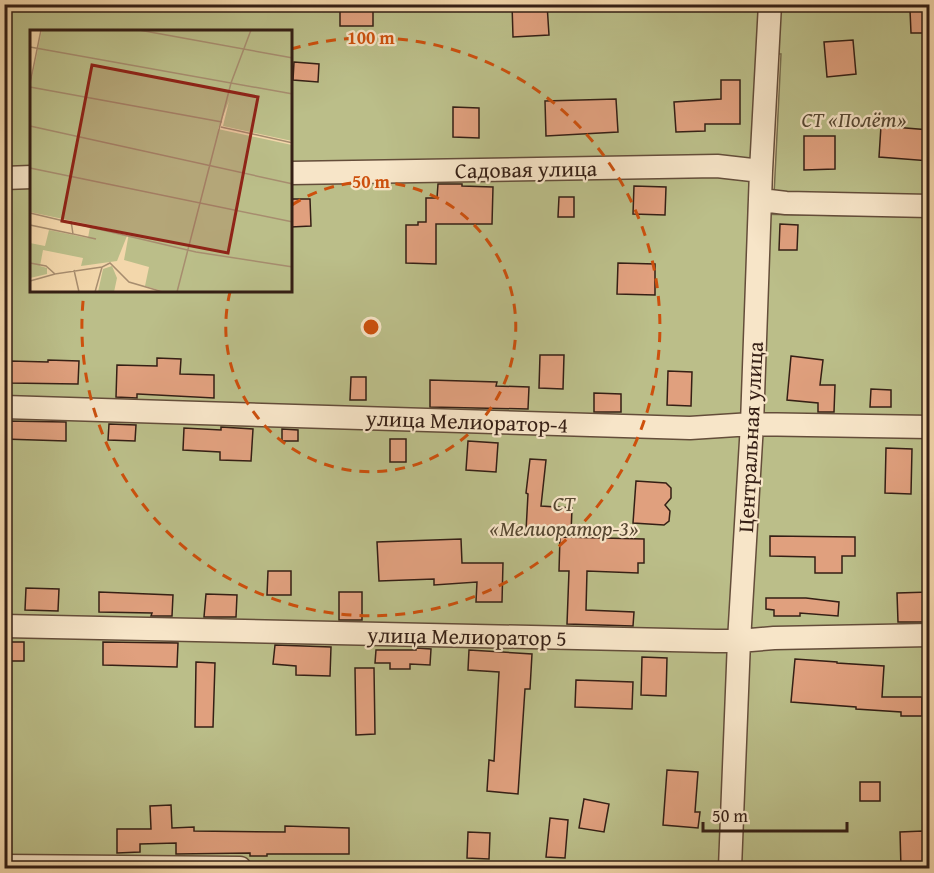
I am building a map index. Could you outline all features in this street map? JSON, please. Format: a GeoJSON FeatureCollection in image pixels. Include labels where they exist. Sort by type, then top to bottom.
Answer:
{"type":"FeatureCollection","features":[{"type":"Feature","properties":{"kind":"street","name":"Центральная улица"},"geometry":{"type":"LineString","coordinates":[[730,868],[770,4]]}},
{"type":"Feature","properties":{"kind":"street","name":"Садовая улица"},"geometry":{"type":"LineString","coordinates":[[292,173],[717,166],[761,171]]}},
{"type":"Feature","properties":{"kind":"street"},"geometry":{"type":"LineString","coordinates":[[4,178],[30,177]]}},
{"type":"Feature","properties":{"kind":"street"},"geometry":{"type":"LineString","coordinates":[[761,200],[786,203],[930,206]]}},
{"type":"Feature","properties":{"kind":"street","name":"улица Мелиоратор-4"},"geometry":{"type":"LineString","coordinates":[[4,406],[690,428],[752,424],[930,427]]}},
{"type":"Feature","properties":{"kind":"street","name":"улица Мелиоратор 5"},"geometry":{"type":"LineString","coordinates":[[4,626],[739,641],[774,638],[930,635]]}},
{"type":"Feature","properties":{"kind":"street"},"geometry":{"type":"LineString","coordinates":[[4,866],[240,868]]}},
{"type":"Feature","properties":{"kind":"green space","name":"СТ «Мелиоратор-3»"},"geometry":{"type":"Polygon","coordinates":[[[5,5],[929,5],[929,196],[774,195],[781,54],[758,53],[748,214],[929,217],[929,868],[323,868],[5,862],[5,5]]]}},
{"type":"Feature","properties":{"kind":"building"},"geometry":{"type":"Polygon","coordinates":[[[340,4],[373,4],[373,26],[340,26],[340,4]]]}},
{"type":"Feature","properties":{"kind":"building"},"geometry":{"type":"Polygon","coordinates":[[[512,4],[547,4],[549,35],[513,37],[512,4]]]}},
{"type":"Feature","properties":{"kind":"building"},"geometry":{"type":"Polygon","coordinates":[[[910,10],[930,10],[930,33],[911,33],[910,10]]]}},
{"type":"Feature","properties":{"kind":"building"},"geometry":{"type":"Polygon","coordinates":[[[853,40],[856,74],[827,77],[824,42],[853,40]]]}},
{"type":"Feature","properties":{"kind":"building"},"geometry":{"type":"Polygon","coordinates":[[[294,62],[319,64],[318,82],[293,80],[294,62]]]}},
{"type":"Feature","properties":{"kind":"building"},"geometry":{"type":"Polygon","coordinates":[[[721,80],[740,80],[740,124],[705,124],[705,131],[676,132],[674,102],[721,99],[721,80]]]}},
{"type":"Feature","properties":{"kind":"building"},"geometry":{"type":"Polygon","coordinates":[[[616,99],[618,132],[546,136],[545,101],[616,99]]]}},
{"type":"Feature","properties":{"kind":"building"},"geometry":{"type":"Polygon","coordinates":[[[453,107],[479,108],[479,138],[453,137],[453,107]]]}},
{"type":"Feature","properties":{"kind":"building"},"geometry":{"type":"Polygon","coordinates":[[[881,126],[930,130],[930,161],[879,157],[881,126]]]}},
{"type":"Feature","properties":{"kind":"building"},"geometry":{"type":"Polygon","coordinates":[[[804,136],[835,136],[835,169],[804,170],[804,136]]]}},
{"type":"Feature","properties":{"kind":"building"},"geometry":{"type":"Polygon","coordinates":[[[438,184],[493,187],[492,224],[436,224],[436,264],[406,263],[406,225],[426,222],[426,198],[437,198],[438,184]]]}},
{"type":"Feature","properties":{"kind":"building"},"geometry":{"type":"Polygon","coordinates":[[[634,186],[666,187],[665,215],[633,214],[634,186]]]}},
{"type":"Feature","properties":{"kind":"building"},"geometry":{"type":"Polygon","coordinates":[[[559,197],[574,197],[574,217],[558,217],[559,197]]]}},
{"type":"Feature","properties":{"kind":"building"},"geometry":{"type":"Polygon","coordinates":[[[292,199],[310,199],[311,226],[292,227],[292,199]]]}},
{"type":"Feature","properties":{"kind":"building"},"geometry":{"type":"Polygon","coordinates":[[[780,224],[798,225],[797,250],[779,250],[780,224]]]}},
{"type":"Feature","properties":{"kind":"building"},"geometry":{"type":"Polygon","coordinates":[[[618,263],[655,264],[655,295],[617,294],[618,263]]]}},
{"type":"Feature","properties":{"kind":"building"},"geometry":{"type":"Polygon","coordinates":[[[540,355],[564,355],[563,389],[539,388],[540,355]]]}},
{"type":"Feature","properties":{"kind":"building"},"geometry":{"type":"Polygon","coordinates":[[[791,356],[823,360],[820,385],[835,385],[834,412],[818,412],[818,403],[787,400],[791,356]]]}},
{"type":"Feature","properties":{"kind":"building"},"geometry":{"type":"Polygon","coordinates":[[[157,358],[181,359],[180,374],[214,375],[214,398],[138,394],[137,398],[116,397],[117,365],[157,366],[157,358]]]}},
{"type":"Feature","properties":{"kind":"building"},"geometry":{"type":"Polygon","coordinates":[[[48,360],[79,361],[78,384],[9,383],[10,361],[48,362],[48,360]]]}},
{"type":"Feature","properties":{"kind":"building"},"geometry":{"type":"Polygon","coordinates":[[[668,371],[692,372],[691,406],[667,405],[668,371]]]}},
{"type":"Feature","properties":{"kind":"building"},"geometry":{"type":"Polygon","coordinates":[[[351,377],[366,377],[366,400],[350,400],[351,377]]]}},
{"type":"Feature","properties":{"kind":"building"},"geometry":{"type":"Polygon","coordinates":[[[430,380],[497,382],[496,386],[529,387],[528,409],[430,407],[430,380]]]}},
{"type":"Feature","properties":{"kind":"building"},"geometry":{"type":"Polygon","coordinates":[[[871,389],[891,390],[891,407],[870,407],[871,389]]]}},
{"type":"Feature","properties":{"kind":"building"},"geometry":{"type":"Polygon","coordinates":[[[594,393],[621,394],[621,412],[594,412],[594,393]]]}},
{"type":"Feature","properties":{"kind":"building"},"geometry":{"type":"Polygon","coordinates":[[[4,421],[66,422],[66,441],[4,439],[4,421]]]}},
{"type":"Feature","properties":{"kind":"building"},"geometry":{"type":"Polygon","coordinates":[[[109,424],[136,425],[135,441],[108,440],[109,424]]]}},
{"type":"Feature","properties":{"kind":"building"},"geometry":{"type":"Polygon","coordinates":[[[221,427],[253,429],[251,461],[220,460],[220,452],[183,450],[184,428],[221,430],[221,427]]]}},
{"type":"Feature","properties":{"kind":"building"},"geometry":{"type":"Polygon","coordinates":[[[282,429],[298,430],[298,441],[282,441],[282,429]]]}},
{"type":"Feature","properties":{"kind":"building"},"geometry":{"type":"Polygon","coordinates":[[[390,439],[406,439],[406,462],[390,462],[390,439]]]}},
{"type":"Feature","properties":{"kind":"building"},"geometry":{"type":"Polygon","coordinates":[[[468,441],[498,443],[496,472],[466,470],[468,441]]]}},
{"type":"Feature","properties":{"kind":"building"},"geometry":{"type":"Polygon","coordinates":[[[886,448],[912,449],[911,494],[885,493],[886,448]]]}},
{"type":"Feature","properties":{"kind":"building"},"geometry":{"type":"Polygon","coordinates":[[[530,459],[546,460],[541,506],[572,508],[571,534],[526,531],[528,494],[526,493],[530,459]]]}},
{"type":"Feature","properties":{"kind":"building"},"geometry":{"type":"Polygon","coordinates":[[[636,481],[666,483],[671,488],[671,498],[665,505],[670,511],[669,521],[664,525],[633,523],[636,481]]]}},
{"type":"Feature","properties":{"kind":"building"},"geometry":{"type":"Polygon","coordinates":[[[770,536],[855,537],[855,556],[842,556],[842,573],[815,573],[815,557],[770,556],[770,536]]]}},
{"type":"Feature","properties":{"kind":"building"},"geometry":{"type":"Polygon","coordinates":[[[560,537],[644,539],[644,563],[638,563],[638,573],[587,571],[586,610],[634,612],[633,626],[567,624],[569,571],[559,571],[560,537]]]}},
{"type":"Feature","properties":{"kind":"building"},"geometry":{"type":"Polygon","coordinates":[[[461,539],[462,563],[503,563],[502,602],[476,602],[477,582],[434,585],[434,579],[379,581],[377,542],[461,539]]]}},
{"type":"Feature","properties":{"kind":"building"},"geometry":{"type":"Polygon","coordinates":[[[268,571],[291,571],[291,595],[267,595],[268,571]]]}},
{"type":"Feature","properties":{"kind":"building"},"geometry":{"type":"Polygon","coordinates":[[[26,588],[59,589],[58,611],[25,610],[26,588]]]}},
{"type":"Feature","properties":{"kind":"building"},"geometry":{"type":"Polygon","coordinates":[[[99,592],[173,595],[172,616],[151,616],[152,613],[99,612],[99,592]]]}},
{"type":"Feature","properties":{"kind":"building"},"geometry":{"type":"Polygon","coordinates":[[[339,592],[362,592],[362,620],[339,620],[339,592]]]}},
{"type":"Feature","properties":{"kind":"building"},"geometry":{"type":"Polygon","coordinates":[[[930,592],[930,622],[898,622],[897,593],[930,592]]]}},
{"type":"Feature","properties":{"kind":"building"},"geometry":{"type":"Polygon","coordinates":[[[206,594],[237,595],[236,617],[204,617],[206,594]]]}},
{"type":"Feature","properties":{"kind":"building"},"geometry":{"type":"Polygon","coordinates":[[[766,598],[806,598],[839,602],[838,616],[800,613],[800,616],[774,616],[774,610],[766,609],[766,598]]]}},
{"type":"Feature","properties":{"kind":"building"},"geometry":{"type":"Polygon","coordinates":[[[4,642],[24,642],[24,661],[4,661],[4,642]]]}},
{"type":"Feature","properties":{"kind":"building"},"geometry":{"type":"Polygon","coordinates":[[[103,642],[178,643],[177,667],[103,665],[103,642]]]}},
{"type":"Feature","properties":{"kind":"building"},"geometry":{"type":"Polygon","coordinates":[[[275,645],[331,647],[330,676],[296,675],[296,666],[273,664],[275,645]]]}},
{"type":"Feature","properties":{"kind":"building"},"geometry":{"type":"Polygon","coordinates":[[[416,648],[431,649],[430,665],[410,664],[410,669],[390,669],[390,663],[375,663],[376,650],[416,650],[416,648]]]}},
{"type":"Feature","properties":{"kind":"building"},"geometry":{"type":"Polygon","coordinates":[[[469,650],[532,654],[530,689],[525,689],[518,794],[487,791],[489,760],[494,761],[499,672],[468,670],[469,650]]]}},
{"type":"Feature","properties":{"kind":"building"},"geometry":{"type":"Polygon","coordinates":[[[642,657],[667,658],[666,696],[641,695],[642,657]]]}},
{"type":"Feature","properties":{"kind":"building"},"geometry":{"type":"Polygon","coordinates":[[[795,659],[884,666],[882,697],[922,697],[922,716],[901,716],[901,712],[791,702],[795,659]]]}},
{"type":"Feature","properties":{"kind":"building"},"geometry":{"type":"Polygon","coordinates":[[[196,662],[215,663],[213,727],[195,727],[196,662]]]}},
{"type":"Feature","properties":{"kind":"building"},"geometry":{"type":"Polygon","coordinates":[[[355,668],[374,668],[375,734],[356,735],[355,668]]]}},
{"type":"Feature","properties":{"kind":"building"},"geometry":{"type":"Polygon","coordinates":[[[576,680],[633,682],[632,709],[575,707],[576,680]]]}},
{"type":"Feature","properties":{"kind":"building"},"geometry":{"type":"Polygon","coordinates":[[[667,770],[698,772],[695,812],[700,812],[698,828],[663,825],[667,770]]]}},
{"type":"Feature","properties":{"kind":"building"},"geometry":{"type":"Polygon","coordinates":[[[860,782],[880,782],[880,801],[860,801],[860,782]]]}},
{"type":"Feature","properties":{"kind":"building"},"geometry":{"type":"Polygon","coordinates":[[[584,799],[609,804],[604,832],[579,828],[584,799]]]}},
{"type":"Feature","properties":{"kind":"building"},"geometry":{"type":"Polygon","coordinates":[[[171,805],[172,828],[194,827],[194,831],[285,832],[285,826],[349,828],[349,854],[250,856],[250,853],[176,854],[176,843],[140,844],[140,852],[117,853],[117,829],[151,829],[150,806],[171,805]]]}},
{"type":"Feature","properties":{"kind":"building"},"geometry":{"type":"Polygon","coordinates":[[[550,818],[568,820],[565,858],[546,857],[550,818]]]}},
{"type":"Feature","properties":{"kind":"building"},"geometry":{"type":"Polygon","coordinates":[[[923,831],[924,867],[901,868],[900,832],[923,831]]]}},
{"type":"Feature","properties":{"kind":"building"},"geometry":{"type":"Polygon","coordinates":[[[468,832],[490,833],[489,859],[467,858],[468,832]]]}},
{"type":"Feature","properties":{"kind":"park label","name":"СТ «Полёт»"},"geometry":{"type":"Point","coordinates":[854,119]}}]}
